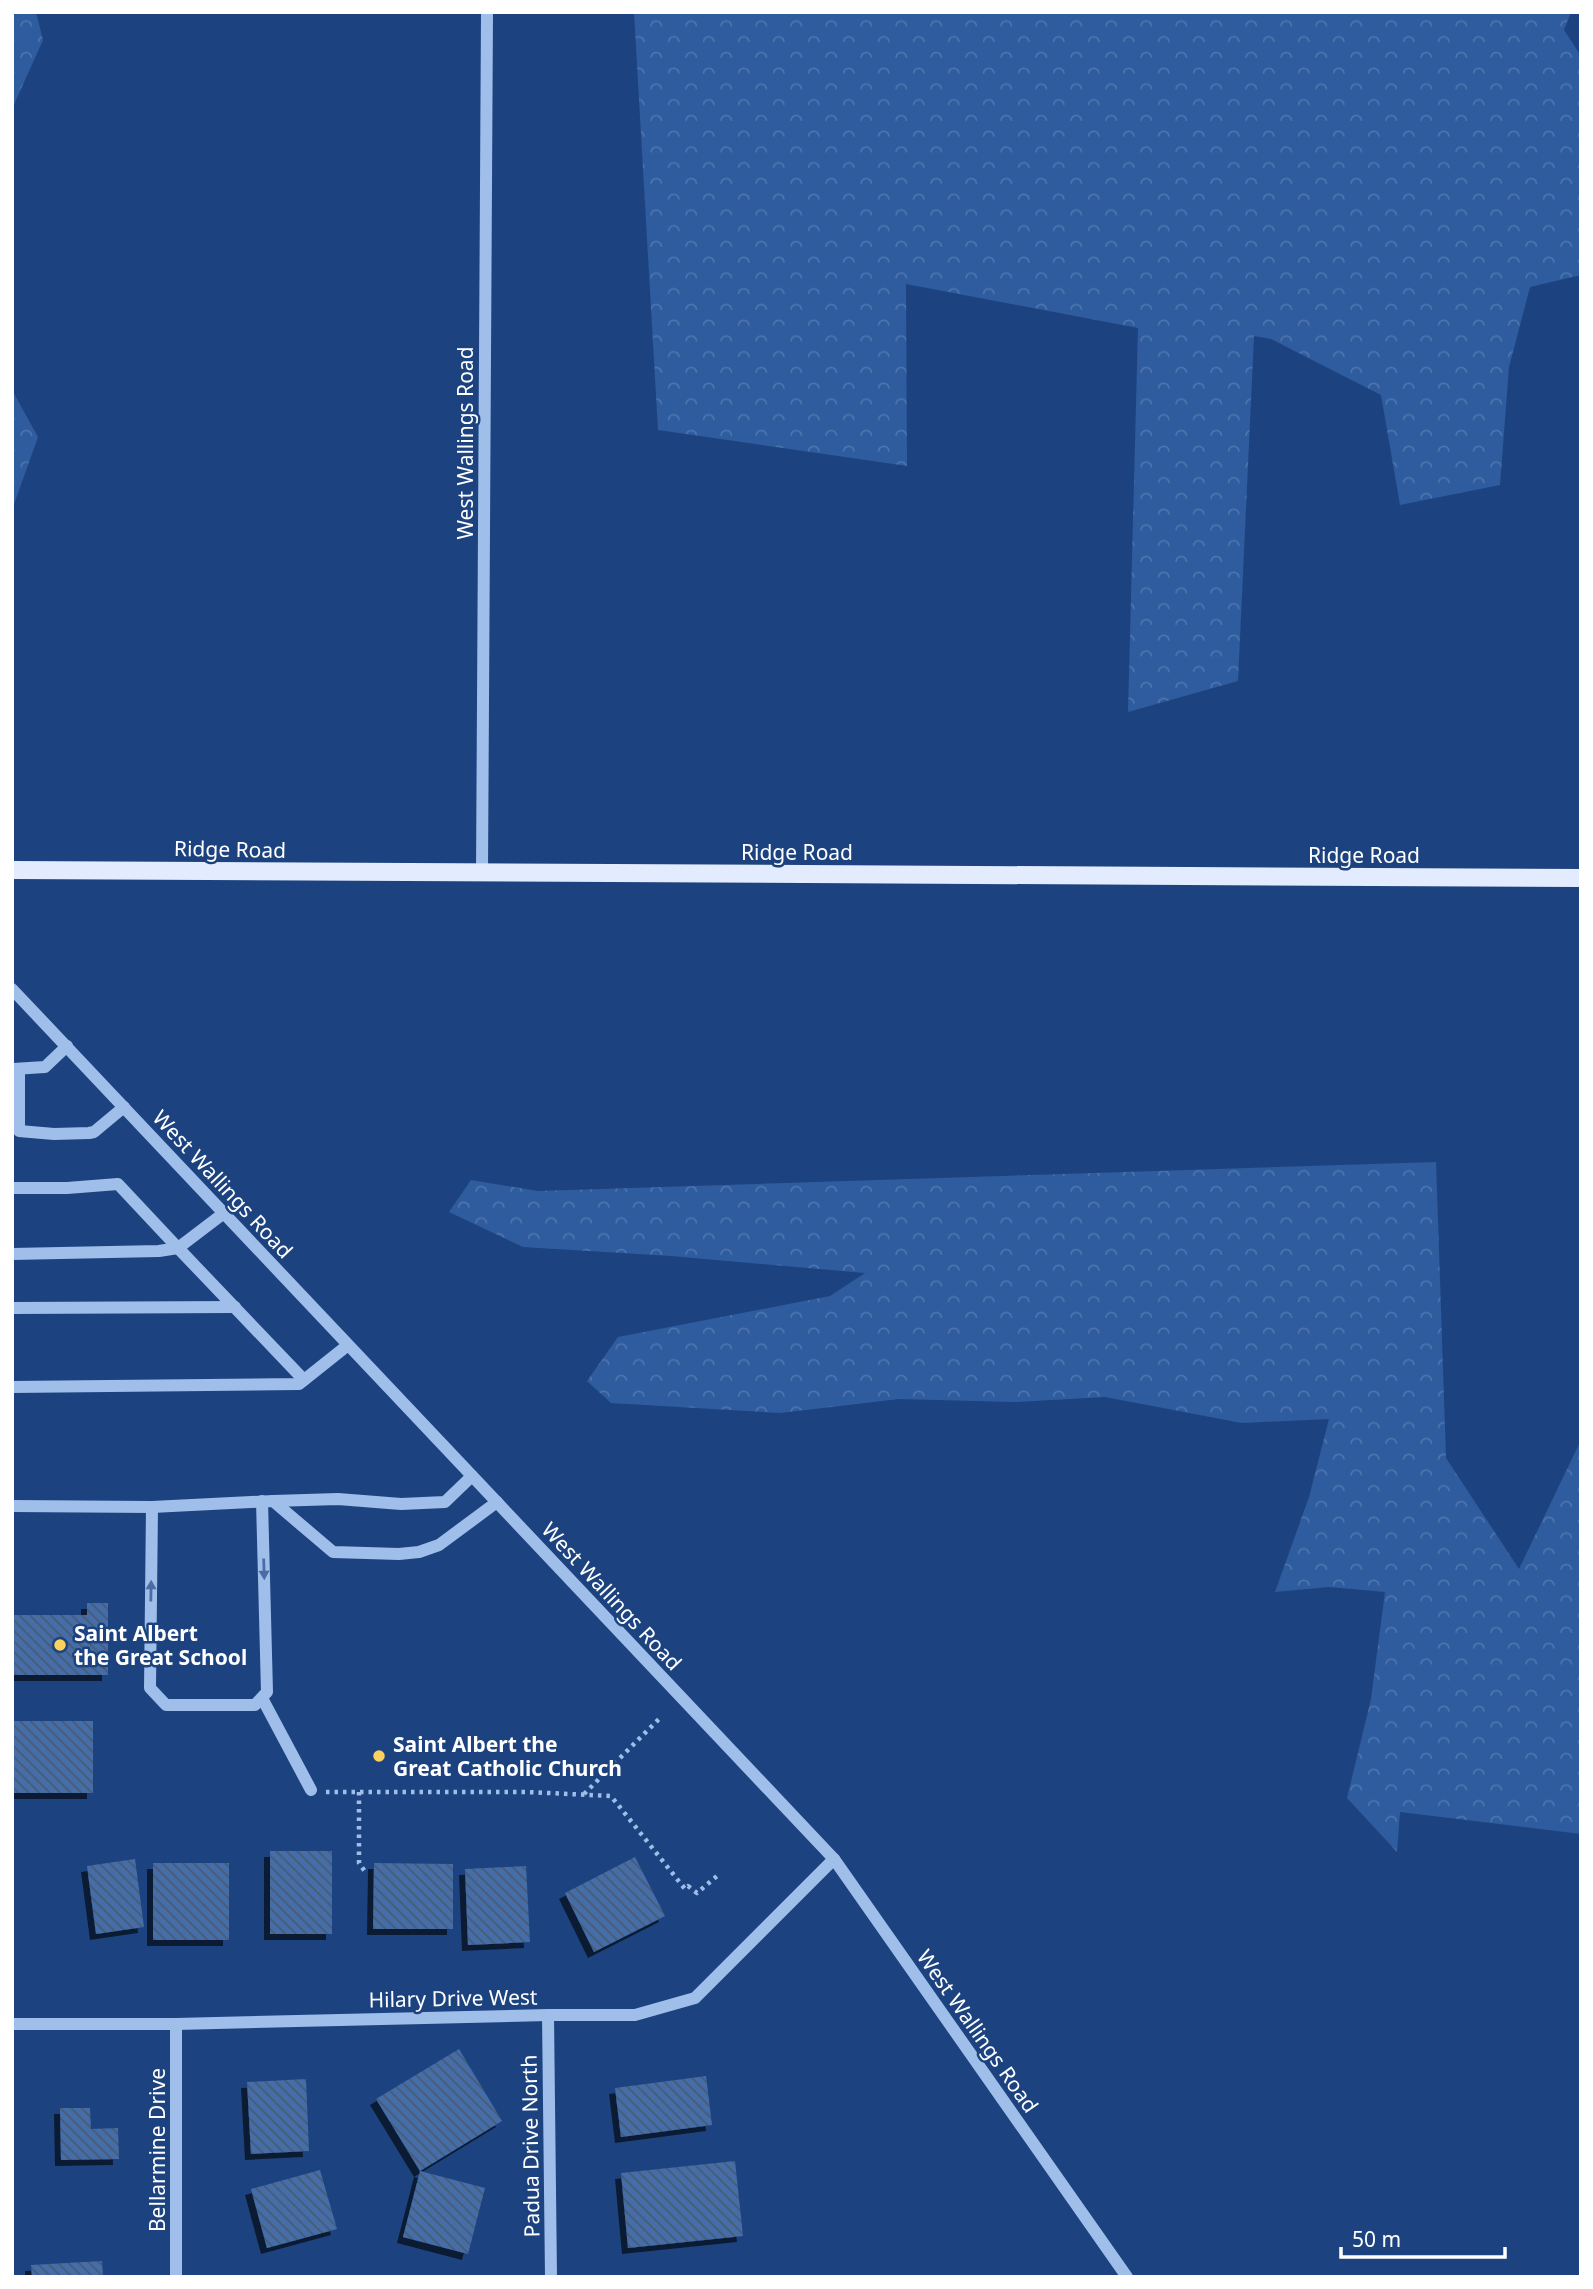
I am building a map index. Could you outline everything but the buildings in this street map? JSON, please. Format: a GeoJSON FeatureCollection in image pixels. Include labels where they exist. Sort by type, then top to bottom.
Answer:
{"type":"FeatureCollection","features":[{"type":"Feature","properties":{"kind":"main road","name":"Ridge Road"},"geometry":{"type":"LineString","coordinates":[[12,870],[1581,878]]}},
{"type":"Feature","properties":{"kind":"street","name":"West Wallings Road"},"geometry":{"type":"LineString","coordinates":[[482,873],[487,12]]}},
{"type":"Feature","properties":{"kind":"street","name":"West Wallings Road"},"geometry":{"type":"LineString","coordinates":[[12,989],[834,1859],[1127,2277]]}},
{"type":"Feature","properties":{"kind":"street"},"geometry":{"type":"LineString","coordinates":[[67,1046],[45,1067],[15,1069],[19,1131],[54,1134],[94,1132],[124,1107]]}},
{"type":"Feature","properties":{"kind":"street"},"geometry":{"type":"LineString","coordinates":[[12,1188],[118,1184],[304,1380]]}},
{"type":"Feature","properties":{"kind":"street"},"geometry":{"type":"LineString","coordinates":[[12,1254],[159,1251],[178,1248],[224,1213]]}},
{"type":"Feature","properties":{"kind":"street"},"geometry":{"type":"LineString","coordinates":[[12,1308],[235,1307]]}},
{"type":"Feature","properties":{"kind":"street"},"geometry":{"type":"LineString","coordinates":[[12,1387],[299,1384],[348,1345]]}},
{"type":"Feature","properties":{"kind":"street"},"geometry":{"type":"LineString","coordinates":[[12,1506],[152,1507],[338,1499],[401,1504],[445,1502],[472,1476]]}},
{"type":"Feature","properties":{"kind":"street"},"geometry":{"type":"LineString","coordinates":[[268,1501],[333,1552],[398,1554],[419,1552],[439,1545],[497,1502]]}},
{"type":"Feature","properties":{"kind":"street"},"geometry":{"type":"LineString","coordinates":[[152,1507],[150,1688],[166,1704],[256,1704],[267,1692],[268,1501]]}},
{"type":"Feature","properties":{"kind":"street"},"geometry":{"type":"LineString","coordinates":[[262,1698],[311,1790]]}},
{"type":"Feature","properties":{"kind":"street","name":"Hilary Drive West"},"geometry":{"type":"LineString","coordinates":[[12,2024],[176,2024],[635,2015],[695,1998],[834,1859]]}},
{"type":"Feature","properties":{"kind":"street","name":"Padua Drive North"},"geometry":{"type":"LineString","coordinates":[[548,2015],[551,2277]]}},
{"type":"Feature","properties":{"kind":"street","name":"Bellarmine Drive"},"geometry":{"type":"LineString","coordinates":[[176,2024],[176,2277]]}},
{"type":"Feature","properties":{"kind":"path"},"geometry":{"type":"LineString","coordinates":[[584,1795],[662,1716]]}},
{"type":"Feature","properties":{"kind":"path"},"geometry":{"type":"LineString","coordinates":[[311,1790],[527,1792],[611,1797],[685,1889],[688,1886],[697,1893],[716,1876]]}},
{"type":"Feature","properties":{"kind":"path"},"geometry":{"type":"LineString","coordinates":[[359,1792],[359,1863],[366,1873]]}},
{"type":"Feature","properties":{"kind":"green space"},"geometry":{"type":"Polygon","coordinates":[[[12,12],[36,12],[43,40],[12,109],[12,12]]]}},
{"type":"Feature","properties":{"kind":"green space"},"geometry":{"type":"Polygon","coordinates":[[[634,12],[1571,12],[1564,30],[1581,56],[1581,275],[1530,287],[1509,367],[1500,485],[1400,505],[1381,395],[1271,339],[1254,336],[1238,681],[1128,712],[1138,328],[906,284],[907,466],[658,430],[634,12]]]}},
{"type":"Feature","properties":{"kind":"green space"},"geometry":{"type":"Polygon","coordinates":[[[12,390],[38,437],[13,507],[12,507],[12,390]]]}},
{"type":"Feature","properties":{"kind":"green space"},"geometry":{"type":"Polygon","coordinates":[[[1436,1162],[1446,1458],[1519,1569],[1581,1440],[1581,1834],[1400,1812],[1397,1852],[1347,1798],[1371,1699],[1385,1592],[1329,1587],[1275,1592],[1309,1497],[1329,1419],[1242,1423],[1105,1397],[1014,1402],[899,1399],[780,1413],[611,1403],[587,1381],[618,1337],[830,1296],[865,1273],[671,1256],[523,1247],[449,1212],[471,1180],[538,1191],[1436,1162]]]}},
{"type":"Feature","properties":{"kind":"place","name":"Saint Albert the Great School"},"geometry":{"type":"Point","coordinates":[60,1645]}},
{"type":"Feature","properties":{"kind":"place","name":"Saint Albert the Great Catholic Church"},"geometry":{"type":"Point","coordinates":[379,1756]}}]}
